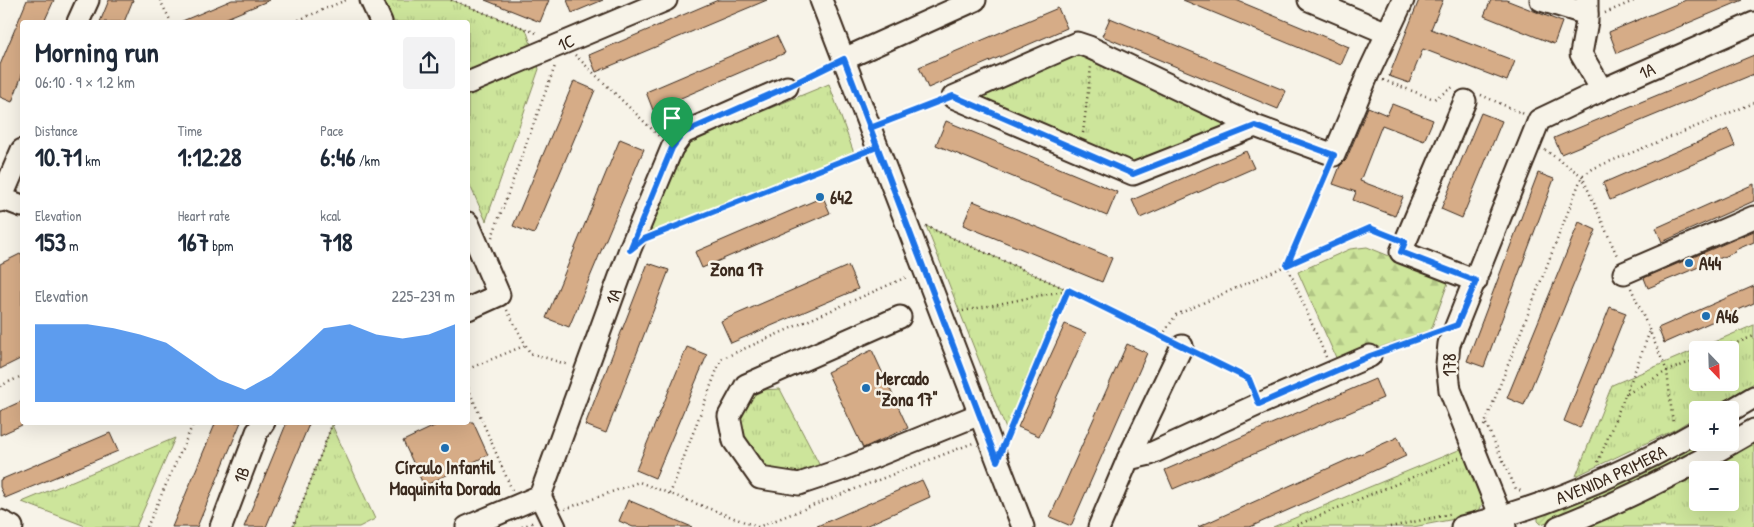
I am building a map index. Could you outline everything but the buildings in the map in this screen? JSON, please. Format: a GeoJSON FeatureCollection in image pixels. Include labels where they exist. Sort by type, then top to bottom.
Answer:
{"type":"FeatureCollection","features":[{"type":"Feature","properties":{"kind":"street"},"geometry":{"type":"LineString","coordinates":[[79,20],[88,0]]}},
{"type":"Feature","properties":{"kind":"street"},"geometry":{"type":"LineString","coordinates":[[371,0],[380,20]]}},
{"type":"Feature","properties":{"kind":"street","name":"1C"},"geometry":{"type":"LineString","coordinates":[[470,82],[666,0]]}},
{"type":"Feature","properties":{"kind":"street"},"geometry":{"type":"LineString","coordinates":[[821,0],[1023,527]]}},
{"type":"Feature","properties":{"kind":"street"},"geometry":{"type":"LineString","coordinates":[[844,59],[975,0]]}},
{"type":"Feature","properties":{"kind":"street"},"geometry":{"type":"LineString","coordinates":[[1309,0],[1387,33]]}},
{"type":"Feature","properties":{"kind":"street"},"geometry":{"type":"LineString","coordinates":[[953,96],[1077,43],[1255,126],[1334,155],[1364,83],[1404,0]]}},
{"type":"Feature","properties":{"kind":"street"},"geometry":{"type":"LineString","coordinates":[[1541,0],[1587,12],[1581,54],[1602,90]]}},
{"type":"Feature","properties":{"kind":"street","name":"1A"},"geometry":{"type":"LineString","coordinates":[[1539,120],[1754,23]]}},
{"type":"Feature","properties":{"kind":"street","name":"1A"},"geometry":{"type":"LineString","coordinates":[[540,496],[630,250],[672,148],[683,133],[787,87]]}},
{"type":"Feature","properties":{"kind":"street"},"geometry":{"type":"LineString","coordinates":[[953,96],[1133,174],[1255,126]]}},
{"type":"Feature","properties":{"kind":"street"},"geometry":{"type":"LineString","coordinates":[[1465,101],[1401,252],[1476,281]]}},
{"type":"Feature","properties":{"kind":"street","name":"178"},"geometry":{"type":"LineString","coordinates":[[1503,522],[1450,390],[1447,364],[1449,344],[1476,281],[1539,120]]}},
{"type":"Feature","properties":{"kind":"street"},"geometry":{"type":"LineString","coordinates":[[20,155],[1,200],[20,205]]}},
{"type":"Feature","properties":{"kind":"street"},"geometry":{"type":"LineString","coordinates":[[1624,273],[1754,218]]}},
{"type":"Feature","properties":{"kind":"street"},"geometry":{"type":"LineString","coordinates":[[470,228],[499,295],[470,308]]}},
{"type":"Feature","properties":{"kind":"street"},"geometry":{"type":"LineString","coordinates":[[900,317],[746,385],[729,416],[734,441],[760,478],[799,484],[844,469],[980,414]]}},
{"type":"Feature","properties":{"kind":"street"},"geometry":{"type":"LineString","coordinates":[[1099,527],[1128,460],[1182,346]]}},
{"type":"Feature","properties":{"kind":"street"},"geometry":{"type":"LineString","coordinates":[[1128,460],[1150,454],[1370,356]]}},
{"type":"Feature","properties":{"kind":"street"},"geometry":{"type":"LineString","coordinates":[[1739,406],[1754,397]]}},
{"type":"Feature","properties":{"kind":"street","name":"1B"},"geometry":{"type":"LineString","coordinates":[[222,527],[257,432],[262,425]]}},
{"type":"Feature","properties":{"kind":"street","name":"AVENIDA PRIMERA"},"geometry":{"type":"LineString","coordinates":[[1558,527],[1631,497],[1710,456],[1754,430]]}},
{"type":"Feature","properties":{"kind":"street","name":"AVENIDA PRIMERA"},"geometry":{"type":"LineString","coordinates":[[1460,520],[1503,522],[1579,491],[1689,436]]}},
{"type":"Feature","properties":{"kind":"street"},"geometry":{"type":"LineString","coordinates":[[467,527],[540,496],[555,527]]}},
{"type":"Feature","properties":{"kind":"street"},"geometry":{"type":"LineString","coordinates":[[0,522],[12,527]]}},
{"type":"Feature","properties":{"kind":"path"},"geometry":{"type":"LineString","coordinates":[[160,0],[170,20]]}},
{"type":"Feature","properties":{"kind":"path"},"geometry":{"type":"LineString","coordinates":[[299,20],[346,0]]}},
{"type":"Feature","properties":{"kind":"path"},"geometry":{"type":"LineString","coordinates":[[450,0],[564,43],[672,148]]}},
{"type":"Feature","properties":{"kind":"path"},"geometry":{"type":"LineString","coordinates":[[1587,12],[1636,0]]}},
{"type":"Feature","properties":{"kind":"path"},"geometry":{"type":"LineString","coordinates":[[484,260],[564,43]]}},
{"type":"Feature","properties":{"kind":"path"},"geometry":{"type":"LineString","coordinates":[[1081,152],[1093,49]]}},
{"type":"Feature","properties":{"kind":"path"},"geometry":{"type":"LineString","coordinates":[[787,87],[844,59]]}},
{"type":"Feature","properties":{"kind":"path"},"geometry":{"type":"LineString","coordinates":[[654,236],[874,137],[953,96]]}},
{"type":"Feature","properties":{"kind":"path"},"geometry":{"type":"LineString","coordinates":[[1292,527],[1474,452],[1582,176],[1594,168],[1754,103]]}},
{"type":"Feature","properties":{"kind":"path"},"geometry":{"type":"LineString","coordinates":[[1332,372],[1287,265],[1334,155]]}},
{"type":"Feature","properties":{"kind":"path"},"geometry":{"type":"LineString","coordinates":[[906,223],[926,226],[1068,290],[1249,379],[1259,404]]}},
{"type":"Feature","properties":{"kind":"path"},"geometry":{"type":"LineString","coordinates":[[1162,336],[1176,315],[1370,228],[1405,242]]}},
{"type":"Feature","properties":{"kind":"path"},"geometry":{"type":"LineString","coordinates":[[942,316],[1068,290]]}},
{"type":"Feature","properties":{"kind":"path"},"geometry":{"type":"LineString","coordinates":[[997,461],[1068,290]]}},
{"type":"Feature","properties":{"kind":"path"},"geometry":{"type":"LineString","coordinates":[[499,295],[530,353],[586,371]]}},
{"type":"Feature","properties":{"kind":"path"},"geometry":{"type":"LineString","coordinates":[[1370,356],[1457,325]]}},
{"type":"Feature","properties":{"kind":"path"},"geometry":{"type":"LineString","coordinates":[[1604,463],[1596,467],[1650,331]]}},
{"type":"Feature","properties":{"kind":"path"},"geometry":{"type":"LineString","coordinates":[[1739,342],[1754,336]]}},
{"type":"Feature","properties":{"kind":"path"},"geometry":{"type":"LineString","coordinates":[[470,368],[526,345]]}},
{"type":"Feature","properties":{"kind":"path"},"geometry":{"type":"LineString","coordinates":[[1625,395],[1668,371],[1689,363]]}},
{"type":"Feature","properties":{"kind":"path"},"geometry":{"type":"LineString","coordinates":[[0,386],[20,377]]}},
{"type":"Feature","properties":{"kind":"path"},"geometry":{"type":"LineString","coordinates":[[470,392],[520,505]]}},
{"type":"Feature","properties":{"kind":"path"},"geometry":{"type":"LineString","coordinates":[[1485,423],[1516,489],[1530,492]]}},
{"type":"Feature","properties":{"kind":"path"},"geometry":{"type":"LineString","coordinates":[[147,527],[193,425]]}},
{"type":"Feature","properties":{"kind":"path"},"geometry":{"type":"LineString","coordinates":[[292,527],[334,425]]}},
{"type":"Feature","properties":{"kind":"path"},"geometry":{"type":"LineString","coordinates":[[1390,527],[1460,520]]}},
{"type":"Feature","properties":{"kind":"green space"},"geometry":{"type":"Polygon","coordinates":[[[383,0],[451,0],[526,29],[539,69],[486,221],[470,185],[470,20],[393,20],[383,0]]]}},
{"type":"Feature","properties":{"kind":"green space"},"geometry":{"type":"Polygon","coordinates":[[[1075,54],[1230,125],[1132,168],[979,97],[1075,54]]]}},
{"type":"Feature","properties":{"kind":"green space"},"geometry":{"type":"Polygon","coordinates":[[[829,84],[855,156],[644,239],[688,142],[829,84]]]}},
{"type":"Feature","properties":{"kind":"green space"},"geometry":{"type":"Polygon","coordinates":[[[926,226],[1068,290],[1008,434],[926,226]]]}},
{"type":"Feature","properties":{"kind":"green space"},"geometry":{"type":"Polygon","coordinates":[[[1367,247],[1449,280],[1431,330],[1338,362],[1298,272],[1350,249],[1367,247]]]}},
{"type":"Feature","properties":{"kind":"green space"},"geometry":{"type":"Polygon","coordinates":[[[1754,325],[1754,383],[1723,401],[1689,401],[1689,421],[1676,429],[1576,476],[1612,385],[1689,352],[1689,391],[1739,391],[1739,341],[1716,341],[1754,325]]]}},
{"type":"Feature","properties":{"kind":"green space"},"geometry":{"type":"Polygon","coordinates":[[[780,389],[820,466],[794,475],[770,472],[741,440],[736,418],[743,402],[761,390],[780,389]]]}},
{"type":"Feature","properties":{"kind":"green space"},"geometry":{"type":"Polygon","coordinates":[[[332,425],[375,519],[359,527],[293,527],[332,425]]]}},
{"type":"Feature","properties":{"kind":"green space"},"geometry":{"type":"Polygon","coordinates":[[[175,438],[136,527],[88,527],[22,502],[175,438]]]}},
{"type":"Feature","properties":{"kind":"green space"},"geometry":{"type":"Polygon","coordinates":[[[1754,439],[1754,527],[1574,527],[1689,476],[1689,511],[1739,511],[1739,461],[1716,461],[1733,451],[1739,451],[1739,448],[1754,439]]]}},
{"type":"Feature","properties":{"kind":"green space"},"geometry":{"type":"Polygon","coordinates":[[[1689,446],[1689,451],[1702,451],[1572,514],[1541,524],[1538,521],[1538,513],[1689,446]]]}},
{"type":"Feature","properties":{"kind":"green space"},"geometry":{"type":"Polygon","coordinates":[[[1461,449],[1483,502],[1480,509],[1460,518],[1413,527],[1273,527],[1461,449]]]}},
{"type":"Feature","properties":{"kind":"place","name":"642"},"geometry":{"type":"Point","coordinates":[820,197]}},
{"type":"Feature","properties":{"kind":"place","name":"A44"},"geometry":{"type":"Point","coordinates":[1689,263]}},
{"type":"Feature","properties":{"kind":"place","name":"A46"},"geometry":{"type":"Point","coordinates":[1706,316]}},
{"type":"Feature","properties":{"kind":"place","name":"Mercado \"Zona 17\""},"geometry":{"type":"Point","coordinates":[866,388]}},
{"type":"Feature","properties":{"kind":"place","name":"Círculo Infantil Maquinita Dorada"},"geometry":{"type":"Point","coordinates":[445,448]}},
{"type":"Feature","properties":{"kind":"district","name":"Zona 17"},"geometry":{"type":"Point","coordinates":[737,269]}},
{"type":"Feature","properties":{"kind":"route"},"geometry":{"type":"LineString","coordinates":[[672,148],[630,250],[644,239],[877,147],[870,128],[953,96],[1133,174],[1255,126],[1334,155],[1287,265],[1370,228],[1405,242],[1401,252],[1476,281],[1457,325],[1370,356],[1259,404],[1249,379],[1068,290],[997,461],[980,414],[906,223],[892,185],[877,147],[844,59],[787,87],[683,133],[672,148]]}}]}
